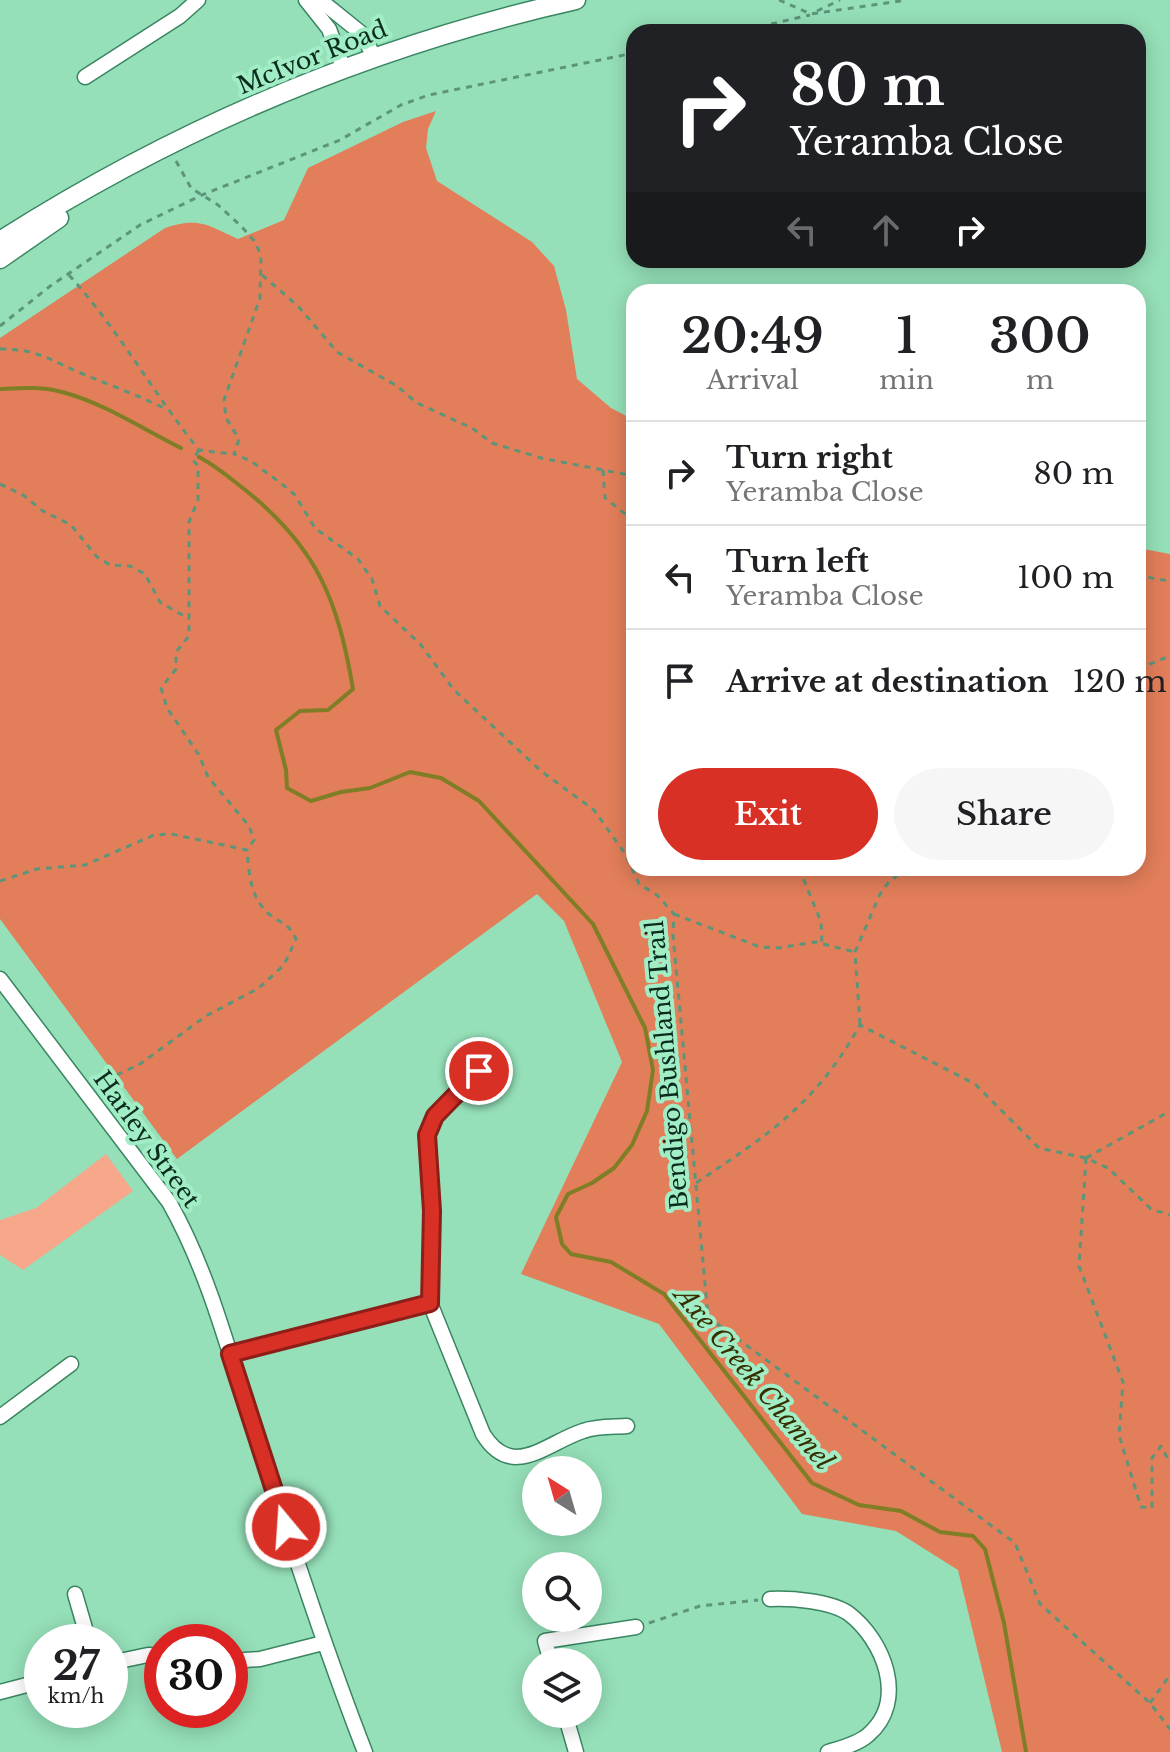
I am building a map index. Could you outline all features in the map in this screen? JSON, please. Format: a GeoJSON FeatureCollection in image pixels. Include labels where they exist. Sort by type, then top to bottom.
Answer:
{"type":"FeatureCollection","features":[{"type":"Feature","properties":{"kind":"main road","name":"McIvor Road"},"geometry":{"type":"LineString","coordinates":[[0,241],[72,197],[167,147],[269,98],[343,67],[430,38],[576,0]]}},
{"type":"Feature","properties":{"kind":"main road","name":"McIvor Road"},"geometry":{"type":"LineString","coordinates":[[0,259],[167,147]]}},
{"type":"Feature","properties":{"kind":"street"},"geometry":{"type":"LineString","coordinates":[[85,77],[180,16],[198,0]]}},
{"type":"Feature","properties":{"kind":"street"},"geometry":{"type":"LineString","coordinates":[[306,0],[329,29],[343,67]]}},
{"type":"Feature","properties":{"kind":"street"},"geometry":{"type":"LineString","coordinates":[[320,0],[361,33],[374,56]]}},
{"type":"Feature","properties":{"kind":"street","name":"Harley Street"},"geometry":{"type":"LineString","coordinates":[[0,979],[169,1202],[180,1222],[198,1261],[323,1643],[365,1752]]}},
{"type":"Feature","properties":{"kind":"street"},"geometry":{"type":"LineString","coordinates":[[479,1071],[435,1116],[427,1135],[432,1211],[430,1303],[483,1434],[498,1451],[513,1458],[533,1456],[562,1438],[588,1429],[627,1426]]}},
{"type":"Feature","properties":{"kind":"street"},"geometry":{"type":"LineString","coordinates":[[230,1354],[430,1303]]}},
{"type":"Feature","properties":{"kind":"street"},"geometry":{"type":"LineString","coordinates":[[0,1417],[71,1364]]}},
{"type":"Feature","properties":{"kind":"street"},"geometry":{"type":"LineString","coordinates":[[75,1594],[84,1624]]}},
{"type":"Feature","properties":{"kind":"street"},"geometry":{"type":"LineString","coordinates":[[770,1599],[795,1598],[846,1611],[866,1631],[886,1666],[889,1698],[881,1717],[868,1735],[828,1752]]}},
{"type":"Feature","properties":{"kind":"street"},"geometry":{"type":"LineString","coordinates":[[547,1648],[545,1641],[636,1627]]}},
{"type":"Feature","properties":{"kind":"street"},"geometry":{"type":"LineString","coordinates":[[248,1660],[323,1643]]}},
{"type":"Feature","properties":{"kind":"street"},"geometry":{"type":"LineString","coordinates":[[0,1692],[24,1686]]}},
{"type":"Feature","properties":{"kind":"street"},"geometry":{"type":"LineString","coordinates":[[569,1728],[576,1752]]}},
{"type":"Feature","properties":{"kind":"path"},"geometry":{"type":"LineString","coordinates":[[779,0],[811,14],[840,0]]}},
{"type":"Feature","properties":{"kind":"path"},"geometry":{"type":"LineString","coordinates":[[769,24],[811,14],[907,0]]}},
{"type":"Feature","properties":{"kind":"path"},"geometry":{"type":"LineString","coordinates":[[0,326],[49,287],[140,225],[202,195],[340,140],[414,99],[626,55]]}},
{"type":"Feature","properties":{"kind":"path"},"geometry":{"type":"LineString","coordinates":[[69,275],[93,303],[166,409],[199,450],[234,454],[239,439],[226,418],[226,392],[260,298],[262,275],[259,249],[252,237],[218,205],[191,188],[167,147]]}},
{"type":"Feature","properties":{"kind":"path"},"geometry":{"type":"LineString","coordinates":[[262,275],[298,306],[337,352],[397,386],[417,403],[472,428],[492,443],[541,458],[626,474]]}},
{"type":"Feature","properties":{"kind":"path"},"geometry":{"type":"LineString","coordinates":[[0,349],[34,351],[166,409]]}},
{"type":"Feature","properties":{"kind":"path"},"geometry":{"type":"LineString","coordinates":[[85,1090],[140,1064],[206,1016],[259,988],[284,965],[296,939],[290,925],[271,916],[258,902],[249,880],[247,850],[254,840],[249,826],[208,777],[199,755],[167,708],[161,688],[176,669],[176,652],[189,636],[189,522],[198,500],[198,466],[193,460],[199,450]]}},
{"type":"Feature","properties":{"kind":"path","name":"Bendigo Bushland Trail"},"geometry":{"type":"LineString","coordinates":[[234,454],[251,461],[287,488],[295,495],[315,528],[358,559],[372,579],[380,606],[421,645],[443,677],[541,771],[594,810],[626,855]]}},
{"type":"Feature","properties":{"kind":"path"},"geometry":{"type":"LineString","coordinates":[[603,470],[605,498],[626,515]]}},
{"type":"Feature","properties":{"kind":"path"},"geometry":{"type":"LineString","coordinates":[[0,484],[71,525],[97,557],[110,565],[130,566],[145,574],[160,602],[189,619]]}},
{"type":"Feature","properties":{"kind":"path"},"geometry":{"type":"LineString","coordinates":[[1146,575],[1170,581]]}},
{"type":"Feature","properties":{"kind":"path"},"geometry":{"type":"LineString","coordinates":[[1146,666],[1170,656]]}},
{"type":"Feature","properties":{"kind":"path"},"geometry":{"type":"LineString","coordinates":[[0,881],[37,869],[85,865],[154,835],[171,834],[247,850]]}},
{"type":"Feature","properties":{"kind":"path","name":"Bendigo Bushland Trail"},"geometry":{"type":"LineString","coordinates":[[635,876],[639,884],[657,895],[674,914],[673,935],[708,1317],[1015,1543],[1040,1604],[1150,1703],[1170,1729]]}},
{"type":"Feature","properties":{"kind":"path"},"geometry":{"type":"LineString","coordinates":[[802,876],[821,922],[822,943]]}},
{"type":"Feature","properties":{"kind":"path"},"geometry":{"type":"LineString","coordinates":[[696,1183],[782,1124],[817,1090],[840,1060],[860,1025],[855,952],[880,894],[896,876]]}},
{"type":"Feature","properties":{"kind":"path"},"geometry":{"type":"LineString","coordinates":[[674,914],[760,947],[779,948],[815,942],[855,952]]}},
{"type":"Feature","properties":{"kind":"path"},"geometry":{"type":"LineString","coordinates":[[860,1025],[975,1084],[1039,1148],[1086,1158],[1108,1168],[1151,1209],[1170,1215]]}},
{"type":"Feature","properties":{"kind":"path"},"geometry":{"type":"LineString","coordinates":[[1086,1158],[1170,1111]]}},
{"type":"Feature","properties":{"kind":"path"},"geometry":{"type":"LineString","coordinates":[[1086,1158],[1079,1266],[1123,1382],[1119,1435],[1141,1507],[1152,1508],[1152,1458],[1161,1446],[1170,1463]]}},
{"type":"Feature","properties":{"kind":"path"},"geometry":{"type":"LineString","coordinates":[[636,1627],[700,1606],[770,1599]]}},
{"type":"Feature","properties":{"kind":"path"},"geometry":{"type":"LineString","coordinates":[[1150,1703],[1170,1675]]}},
{"type":"Feature","properties":{"kind":"shaded area"},"geometry":{"type":"Polygon","coordinates":[[[436,111],[428,129],[426,148],[437,181],[532,242],[554,266],[566,310],[577,379],[611,408],[626,416],[626,876],[1146,876],[1146,550],[1170,554],[1170,1752],[1002,1752],[958,1570],[896,1531],[802,1514],[659,1324],[521,1274],[622,1062],[564,921],[537,894],[177,1159],[0,919],[0,338],[165,228],[195,223],[210,226],[238,239],[284,220],[308,168],[403,122],[436,111]]]}},
{"type":"Feature","properties":{"kind":"shaded area"},"geometry":{"type":"Polygon","coordinates":[[[106,1154],[133,1191],[23,1270],[0,1255],[0,1220],[36,1208],[106,1154]]]}},
{"type":"Feature","properties":{"kind":"waterway","name":"Axe Creek Channel"},"geometry":{"type":"LineString","coordinates":[[0,389],[47,389],[78,397],[181,448]]}},
{"type":"Feature","properties":{"kind":"waterway","name":"Axe Creek Channel"},"geometry":{"type":"LineString","coordinates":[[199,457],[244,489],[290,532],[320,577],[340,628],[353,689],[328,710],[300,711],[276,730],[287,788],[311,801],[370,788],[410,772],[441,778],[479,801],[593,924],[645,1028],[653,1070],[647,1111],[632,1145],[614,1168],[568,1194],[556,1217],[562,1244],[571,1254],[611,1262],[664,1294],[812,1483],[859,1505],[901,1511],[940,1532],[973,1536],[985,1549],[1004,1623],[1026,1752]]}},
{"type":"Feature","properties":{"kind":"route"},"geometry":{"type":"LineString","coordinates":[[286,1527],[230,1354],[430,1303],[432,1211],[427,1135],[435,1116],[479,1071]]}}]}
